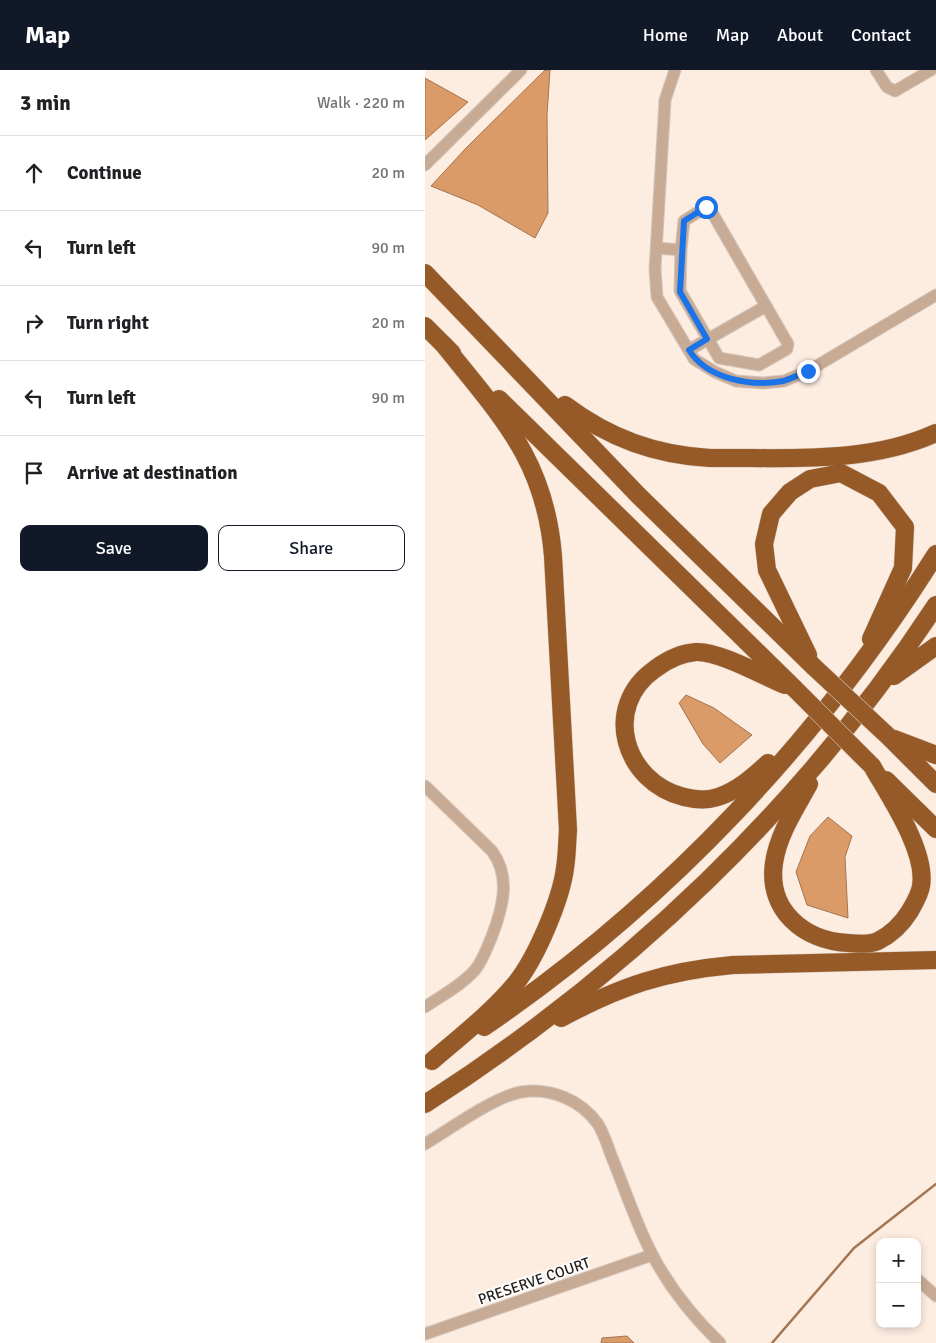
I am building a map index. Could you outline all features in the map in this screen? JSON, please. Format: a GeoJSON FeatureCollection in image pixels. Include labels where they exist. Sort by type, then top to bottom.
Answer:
{"type":"FeatureCollection","features":[{"type":"Feature","properties":{"kind":"highway"},"geometry":{"type":"LineString","coordinates":[[425,273],[638,495],[892,739],[936,784]]}},
{"type":"Feature","properties":{"kind":"highway"},"geometry":{"type":"LineString","coordinates":[[425,326],[936,828]]}},
{"type":"Feature","properties":{"kind":"highway"},"geometry":{"type":"LineString","coordinates":[[429,1063],[490,1010],[516,982],[527,965],[555,906],[565,870],[568,830],[553,556],[547,511],[530,464],[519,442],[444,345]]}},
{"type":"Feature","properties":{"kind":"highway"},"geometry":{"type":"LineString","coordinates":[[524,375],[582,418],[615,437],[662,453],[686,457],[863,454],[903,446],[936,433]]}},
{"type":"Feature","properties":{"kind":"highway"},"geometry":{"type":"LineString","coordinates":[[811,663],[767,570],[764,544],[771,514],[790,492],[810,478],[841,473],[879,493],[905,527],[903,568],[881,614],[861,664]]}},
{"type":"Feature","properties":{"kind":"highway"},"geometry":{"type":"LineString","coordinates":[[429,1063],[544,984],[658,889],[745,803],[809,730],[861,664],[914,590],[936,554]]}},
{"type":"Feature","properties":{"kind":"highway"},"geometry":{"type":"LineString","coordinates":[[425,1104],[512,1044],[579,993],[672,912],[739,848],[824,757],[881,685],[936,605]]}},
{"type":"Feature","properties":{"kind":"highway"},"geometry":{"type":"LineString","coordinates":[[881,685],[936,646]]}},
{"type":"Feature","properties":{"kind":"highway"},"geometry":{"type":"LineString","coordinates":[[792,687],[719,656],[697,652],[676,656],[646,675],[634,692],[627,707],[625,740],[632,758],[647,779],[661,790],[700,801],[717,798],[733,790],[752,777],[809,730]]}},
{"type":"Feature","properties":{"kind":"highway"},"geometry":{"type":"LineString","coordinates":[[892,739],[936,755]]}},
{"type":"Feature","properties":{"kind":"highway"},"geometry":{"type":"LineString","coordinates":[[824,757],[779,845],[774,864],[774,888],[783,910],[798,927],[811,935],[829,941],[863,944],[877,942],[895,930],[914,905],[921,886],[917,853],[908,829],[871,766]]}},
{"type":"Feature","properties":{"kind":"highway"},"geometry":{"type":"LineString","coordinates":[[512,1044],[613,991],[670,973],[733,965],[936,960]]}},
{"type":"Feature","properties":{"kind":"street"},"geometry":{"type":"LineString","coordinates":[[425,165],[521,70]]}},
{"type":"Feature","properties":{"kind":"street"},"geometry":{"type":"LineString","coordinates":[[675,70],[665,100],[657,248],[657,297],[694,358],[715,372],[736,381],[763,383],[784,381],[808,371],[849,348],[936,295]]}},
{"type":"Feature","properties":{"kind":"street"},"geometry":{"type":"LineString","coordinates":[[876,70],[887,87],[895,91],[931,70]]}},
{"type":"Feature","properties":{"kind":"street"},"geometry":{"type":"LineString","coordinates":[[706,207],[710,209],[767,306],[789,346],[759,365],[719,358],[680,292],[684,221],[706,207]]}},
{"type":"Feature","properties":{"kind":"street"},"geometry":{"type":"LineString","coordinates":[[657,248],[681,250]]}},
{"type":"Feature","properties":{"kind":"street"},"geometry":{"type":"LineString","coordinates":[[689,350],[767,306]]}},
{"type":"Feature","properties":{"kind":"street"},"geometry":{"type":"LineString","coordinates":[[425,1007],[476,968],[485,954],[500,915],[504,886],[498,860],[492,851],[426,789]]}},
{"type":"Feature","properties":{"kind":"street"},"geometry":{"type":"LineString","coordinates":[[425,1144],[496,1101],[523,1092],[537,1091],[564,1097],[588,1113],[604,1135],[652,1255],[681,1298],[720,1343]]}},
{"type":"Feature","properties":{"kind":"street","name":"PRESERVE COURT"},"geometry":{"type":"LineString","coordinates":[[425,1334],[652,1255]]}},
{"type":"Feature","properties":{"kind":"street"},"geometry":{"type":"LineString","coordinates":[[921,1283],[936,1296]]}},
{"type":"Feature","properties":{"kind":"shaded area"},"geometry":{"type":"Polygon","coordinates":[[[545,70],[550,70],[547,115],[548,213],[535,238],[478,205],[431,186],[467,147],[545,70]]]}},
{"type":"Feature","properties":{"kind":"shaded area"},"geometry":{"type":"Polygon","coordinates":[[[425,78],[468,102],[425,140],[425,78]]]}},
{"type":"Feature","properties":{"kind":"shaded area"},"geometry":{"type":"Polygon","coordinates":[[[686,695],[714,708],[752,735],[720,763],[703,744],[679,703],[686,695]]]}},
{"type":"Feature","properties":{"kind":"shaded area"},"geometry":{"type":"Polygon","coordinates":[[[828,817],[852,836],[845,857],[848,918],[807,905],[796,872],[810,836],[828,817]]]}},
{"type":"Feature","properties":{"kind":"shaded area"},"geometry":{"type":"Polygon","coordinates":[[[627,1336],[634,1343],[601,1343],[602,1338],[627,1336]]]}},
{"type":"Feature","properties":{"kind":"waterway"},"geometry":{"type":"LineString","coordinates":[[772,1343],[854,1248],[936,1184]]}},
{"type":"Feature","properties":{"kind":"route"},"geometry":{"type":"LineString","coordinates":[[706,207],[684,221],[680,292],[707,339],[689,350],[694,358],[715,372],[736,381],[763,383],[784,381],[808,371]]}}]}
